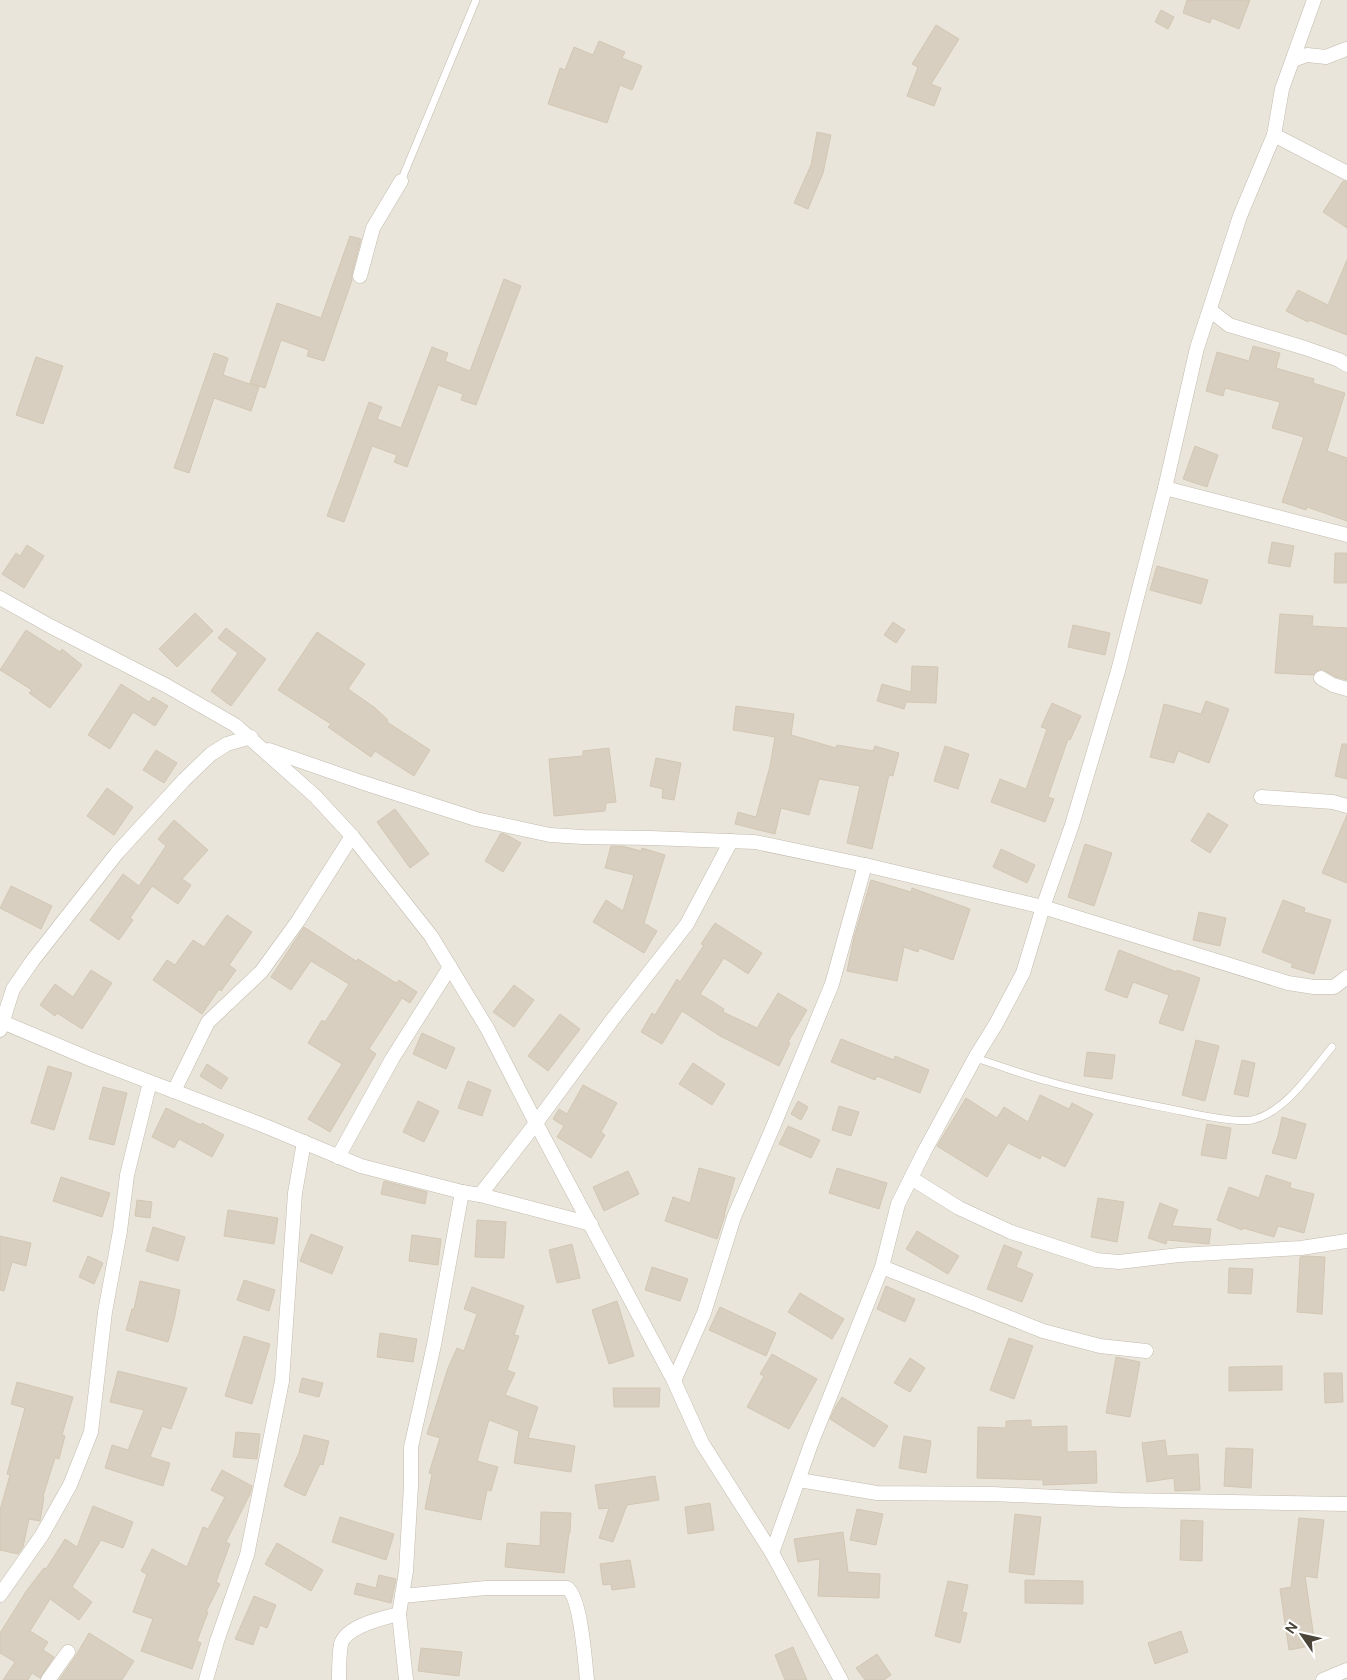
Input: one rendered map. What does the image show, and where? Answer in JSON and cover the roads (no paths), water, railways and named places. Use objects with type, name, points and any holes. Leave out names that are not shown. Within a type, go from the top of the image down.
[{"type":"street","points":[[772,1553],[811,1444],[882,1267],[898,1204],[1023,973],[1043,907],[1072,825],[1118,671],[1165,488],[1197,348],[1240,216],[1274,136],[1282,89],[1314,0]]},
{"type":"street","points":[[1293,60],[1307,55],[1326,57],[1346,49]]},
{"type":"street","points":[[1274,136],[1347,173]]},
{"type":"street","points":[[360,276],[373,228],[401,181]]},
{"type":"street","points":[[1210,310],[1228,325],[1305,348],[1339,360],[1347,365]]},
{"type":"street","points":[[1165,488],[1347,535]]},
{"type":"street","points":[[0,598],[167,686],[235,725],[251,737],[315,796],[352,836],[430,936],[487,1028],[674,1381],[702,1443],[772,1553],[841,1680]]},
{"type":"street","points":[[1321,678],[1333,685],[1347,689]]},
{"type":"street","points":[[251,737],[227,744],[211,754],[184,780],[117,853],[33,960],[13,989],[0,1024],[361,1166],[591,1224]]},
{"type":"street","points":[[261,747],[360,782],[476,818],[550,835],[755,842],[865,865],[1043,907],[1288,983],[1314,987],[1334,987],[1347,977]]},
{"type":"street","points":[[1261,797],[1333,802],[1347,806]]},
{"type":"street","points":[[174,1091],[208,1022],[261,972],[298,921],[352,836]]},
{"type":"street","points":[[480,1195],[687,924],[731,841]]},
{"type":"street","points":[[674,1381],[704,1314],[734,1217],[832,984],[865,865]]},
{"type":"street","points":[[338,1157],[392,1059],[450,967]]},
{"type":"street","points":[[0,1595],[42,1535],[61,1502],[70,1485],[91,1432],[105,1312],[120,1231],[127,1176],[150,1082]]},
{"type":"street","points":[[206,1680],[217,1641],[247,1555],[282,1381],[295,1193],[304,1142]]},
{"type":"street","points":[[911,1178],[959,1208],[1011,1232],[1096,1260],[1119,1262],[1179,1255],[1301,1248],[1347,1241]]},
{"type":"street","points":[[406,1680],[399,1614],[407,1561],[412,1447],[434,1345],[462,1192]]},
{"type":"street","points":[[882,1267],[1043,1331],[1100,1346],[1146,1351]]},
{"type":"street","points":[[799,1480],[877,1493],[993,1494],[1121,1500],[1347,1504]]},
{"type":"street","points":[[402,1596],[486,1588],[567,1588],[573,1594],[580,1623],[587,1680]]},
{"type":"street","points":[[338,1680],[342,1644],[345,1636],[352,1630],[399,1614]]},
{"type":"street","points":[[48,1680],[68,1652]]},
{"type":"street","points":[[1323,1680],[1347,1670]]},
{"type":"lane","points":[[401,181],[476,0]]},
{"type":"lane","points":[[976,1058],[1047,1081],[1116,1098],[1219,1119],[1251,1120],[1266,1114],[1284,1102],[1300,1087],[1332,1047]]}]
